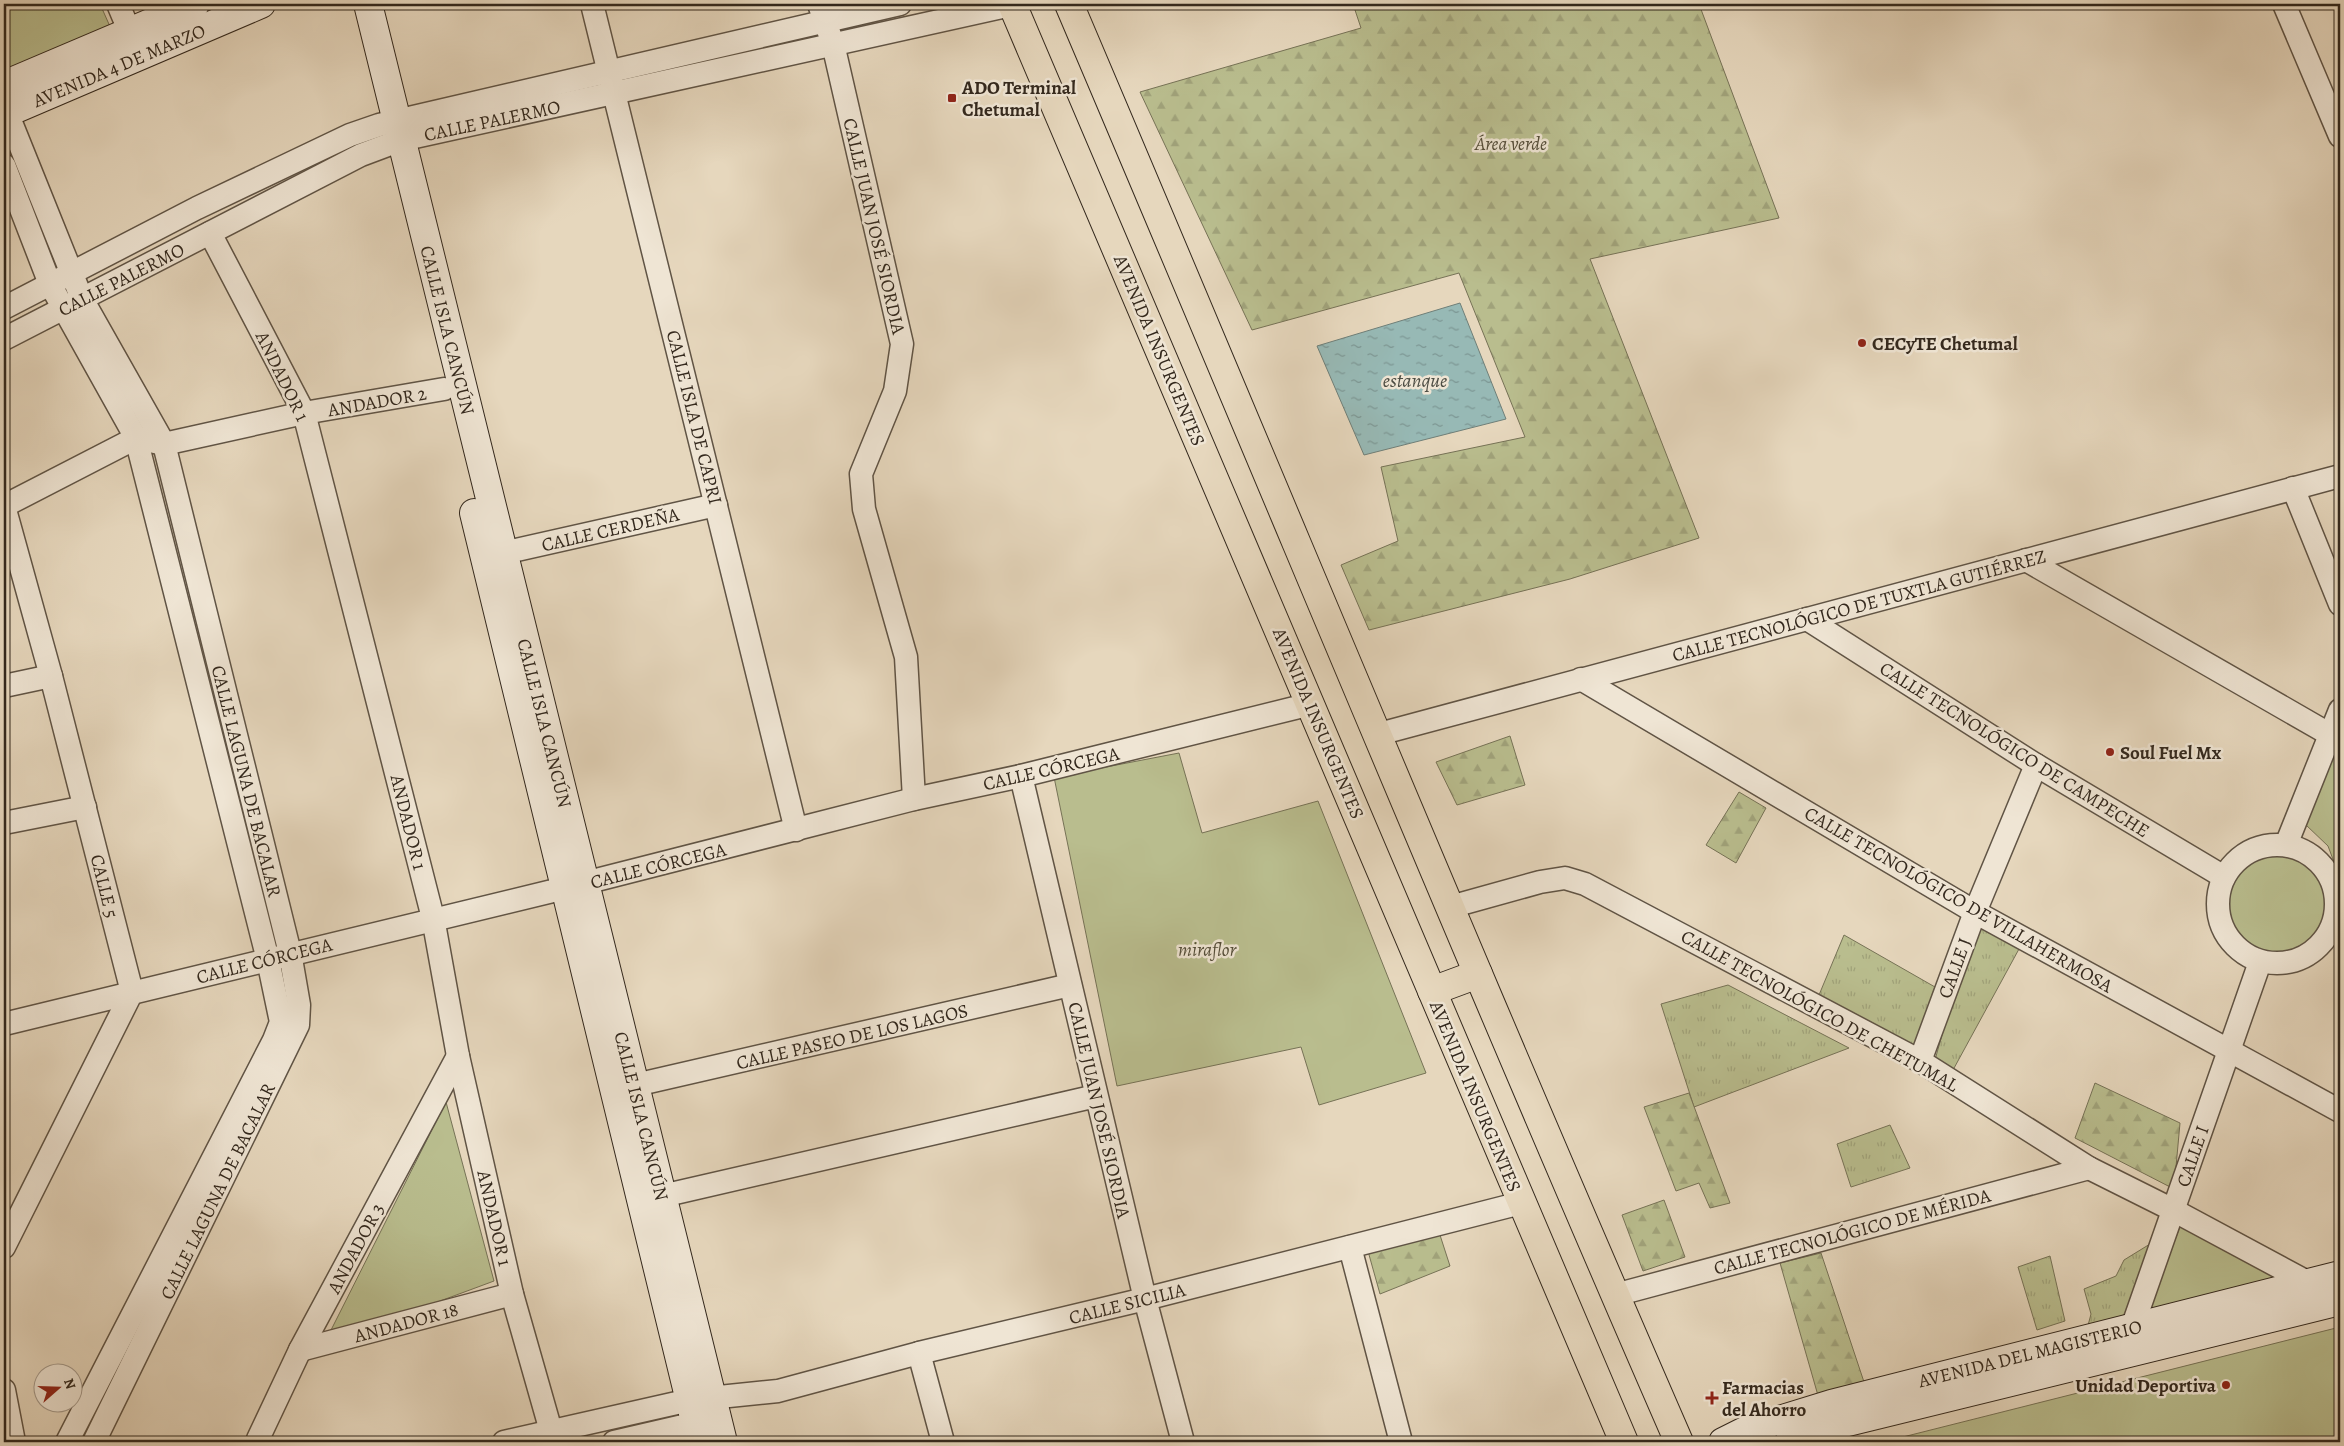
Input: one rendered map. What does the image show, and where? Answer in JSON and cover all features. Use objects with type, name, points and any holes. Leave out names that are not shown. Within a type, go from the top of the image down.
[{"type":"main road","name":"AVENIDA INSURGENTES","points":[[1013,4],[1624,1442]]},
{"type":"main road","points":[[1069,4],[1478,974],[1679,1442]]},
{"type":"main road","points":[[1432,991],[1478,974]]},
{"type":"street","points":[[118,4],[135,44]]},
{"type":"street","name":"AVENIDA 4 DE MARZO","points":[[5,110],[135,44],[195,4]]},
{"type":"street","name":"AVENIDA 4 DE MARZO","points":[[4,85],[261,4]]},
{"type":"street","name":"CALLE ISLA CANCÚN","points":[[350,4],[390,132],[625,1088],[707,1411],[723,1442]]},
{"type":"street","name":"CALLE ISLA CANCÚN","points":[[368,4],[390,132],[444,389],[494,553]]},
{"type":"street","name":"CALLE ISLA DE CAPRI","points":[[592,4],[796,830]]},
{"type":"street","name":"CALLE PALERMO","points":[[4,339],[361,155],[390,132],[821,13],[900,4]]},
{"type":"street","name":"CALLE PALERMO","points":[[4,308],[197,208],[350,135],[390,132],[615,93],[1013,4]]},
{"type":"street","points":[[2284,4],[2340,136]]},
{"type":"street","name":"CALLE JUAN JOSÉ SIORDIA","points":[[821,13],[833,44],[902,344],[895,391],[861,474],[864,509],[906,657],[914,799]]},
{"type":"street","name":"CALLE LAGUNA DE BACALAR","points":[[5,110],[72,272],[72,304],[136,438],[268,960],[281,1022],[274,1040],[67,1442]]},
{"type":"street","name":"CALLE LAGUNA DE BACALAR","points":[[4,165],[50,284],[72,304],[164,444],[290,953],[299,1004],[298,1025],[94,1442]]},
{"type":"street","name":"ANDADOR 1","points":[[210,233],[304,414],[433,918],[458,1056],[512,1294],[551,1431]]},
{"type":"street","name":"ANDADOR 2","points":[[164,444],[304,414],[444,389]]},
{"type":"street","points":[[4,506],[136,438],[164,444]]},
{"type":"street","name":"CALLE TECNOLÓGICO DE TUXTLA GUTIÉRREZ","points":[[1378,734],[2340,476]]},
{"type":"street","points":[[2293,488],[2340,604]]},
{"type":"street","name":"CALLE CERDEÑA","points":[[494,553],[716,505]]},
{"type":"street","name":"CALLE 5","points":[[4,506],[51,676],[132,992]]},
{"type":"street","points":[[2026,560],[2329,734]]},
{"type":"street","name":"CALLE TECNOLÓGICO DE CAMPECHE","points":[[1807,619],[2036,765],[2224,877]]},
{"type":"street","points":[[4,686],[51,676]]},
{"type":"street","name":"CALLE TECNOLÓGICO DE VILLAHERMOSA","points":[[1582,679],[1975,912],[2340,1111]]},
{"type":"street","name":"CALLE CÓRCEGA","points":[[4,1024],[433,918],[575,885],[914,799],[1021,776],[1311,704]]},
{"type":"street","points":[[2286,845],[2340,710]]},
{"type":"street","name":"CALLE J","points":[[1920,1060],[1975,912],[2036,765]]},
{"type":"street","name":"CALLE JUAN JOSÉ SIORDIA","points":[[1021,776],[1145,1299],[1183,1442]]},
{"type":"street","points":[[4,823],[85,807]]},
{"type":"street","points":[[2268,845],[2286,845],[2304,851],[2318,861],[2330,876],[2336,893],[2336,931],[2310,955],[2294,962],[2277,965],[2260,962],[2241,952],[2227,937],[2219,918],[2218,897],[2224,877],[2235,862],[2250,851],[2268,845]]},
{"type":"street","name":"CALLE TECNOLÓGICO DE CHETUMAL","points":[[1450,907],[1540,882],[1565,878],[1585,884],[1920,1060],[2089,1168],[2173,1210],[2322,1296]]},
{"type":"street","name":"CALLE I","points":[[2133,1340],[2173,1210],[2260,962]]},
{"type":"street","name":"CALLE PASEO DE LOS LAGOS","points":[[625,1088],[1070,985]]},
{"type":"street","points":[[4,1247],[132,992]]},
{"type":"street","name":"ANDADOR 3","points":[[259,1442],[258,1439],[300,1350],[458,1056]]},
{"type":"street","name":"CALLE ISLA CANCÚN","points":[[625,1088],[662,1196],[707,1411]]},
{"type":"street","points":[[662,1196],[1096,1096]]},
{"type":"street","name":"CALLE TECNOLÓGICO DE MÉRIDA","points":[[1615,1295],[2089,1168]]},
{"type":"street","name":"CALLE SICILIA","points":[[614,1442],[707,1411],[778,1391],[1521,1203]]},
{"type":"street","points":[[1350,1246],[1401,1442]]},
{"type":"street","name":"AVENIDA DEL MAGISTERIO","points":[[1723,1442],[1747,1430],[1789,1415],[2133,1340],[2322,1296],[2340,1275]]},
{"type":"street","name":"ANDADOR 18","points":[[300,1350],[512,1294]]},
{"type":"street","name":"AVENIDA DEL MAGISTERIO","points":[[1789,1442],[1844,1424],[2133,1340]]},
{"type":"street","points":[[919,1354],[943,1442]]},
{"type":"street","points":[[4,1390],[7,1420],[14,1442]]},
{"type":"street","name":"CALLE SICILIA","points":[[504,1442],[551,1431],[707,1411]]},
{"type":"green space","points":[[4,4],[100,4],[112,31],[6,70],[4,64]]},
{"type":"green space","name":"Área verde","points":[[1353,4],[1699,4],[1779,218],[1590,259],[1699,538],[1570,579],[1369,630],[1341,565],[1398,541],[1381,467],[1525,437],[1459,273],[1252,330],[1140,92],[1361,28]]},
{"type":"green space","points":[[2340,722],[2340,878],[2328,846],[2306,825]]},
{"type":"green space","points":[[1510,736],[1525,785],[1457,805],[1436,762]]},
{"type":"green space","name":"miraflor","points":[[1179,753],[1202,833],[1318,801],[1426,1073],[1319,1105],[1301,1047],[1117,1086],[1054,777]]},
{"type":"green space","points":[[1739,792],[1766,808],[1736,863],[1706,845]]},
{"type":"green space","points":[[2276,849],[2296,853],[2313,865],[2325,882],[2329,902],[2325,922],[2313,939],[2296,951],[2276,955],[2256,951],[2239,939],[2227,922],[2223,902],[2227,882],[2239,865],[2256,853]]},
{"type":"green space","points":[[1979,925],[2019,949],[1953,1070],[1935,1060],[1945,1024]]},
{"type":"green space","points":[[1844,935],[1935,987],[1913,1048],[1819,995]]},
{"type":"green space","points":[[1728,985],[1849,1048],[1694,1107],[1661,1004]]},
{"type":"green space","points":[[2095,1083],[2180,1123],[2174,1189],[2075,1138]]},
{"type":"green space","points":[[1689,1093],[1730,1203],[1710,1208],[1699,1183],[1676,1191],[1644,1107]]},
{"type":"green space","points":[[446,1102],[494,1281],[389,1320],[327,1338]]},
{"type":"green space","points":[[1890,1125],[1910,1168],[1851,1187],[1837,1144]]},
{"type":"green space","points":[[1664,1200],[1685,1257],[1643,1271],[1622,1215]]},
{"type":"green space","points":[[2183,1219],[2293,1278],[2146,1315]]},
{"type":"green space","points":[[1439,1232],[1450,1266],[1380,1294],[1366,1244]]},
{"type":"green space","points":[[2150,1244],[2128,1317],[2086,1333],[2091,1314],[2084,1289],[2116,1276],[2124,1260]]},
{"type":"green space","points":[[1821,1253],[1865,1385],[1819,1399],[1780,1263]]},
{"type":"green space","points":[[2050,1256],[2065,1321],[2037,1330],[2018,1267]]},
{"type":"green space","name":"Unidad Deportiva","points":[[2340,1327],[2340,1442],[1883,1442]]},
{"type":"water","name":"estanque","points":[[1460,303],[1506,419],[1364,455],[1317,346]]},
{"type":"place","name":"ADO Terminal Chetumal","points":[[952,98]]},
{"type":"place","name":"CECyTE Chetumal","points":[[1862,343]]},
{"type":"place","name":"Soul Fuel Mx","points":[[2110,752]]},
{"type":"place","name":"Unidad Deportiva","points":[[2226,1385]]},
{"type":"place","name":"Farmacias del Ahorro","points":[[1712,1398]]}]
